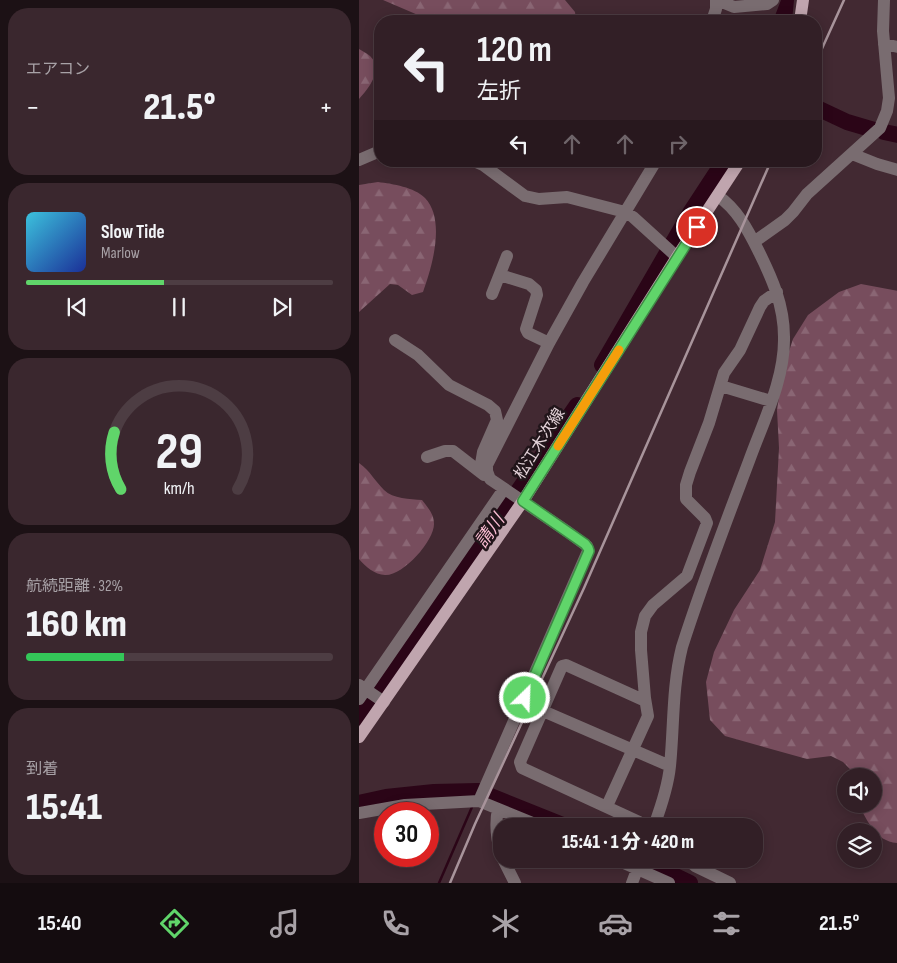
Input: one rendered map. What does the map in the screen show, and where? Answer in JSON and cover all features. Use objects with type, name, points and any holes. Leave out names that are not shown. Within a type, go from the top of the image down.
[{"type":"main road","points":[[801,15],[803,0]]},
{"type":"main road","name":"松江木次線","points":[[359,737],[381,700],[523,501],[674,255],[718,196],[736,167]]},
{"type":"street","points":[[714,15],[716,0],[734,7],[767,4],[773,0]]},
{"type":"street","points":[[754,242],[785,220],[807,194],[880,128],[892,112],[882,16],[884,0]]},
{"type":"street","points":[[884,44],[897,47]]},
{"type":"street","points":[[359,160],[374,154]]},
{"type":"street","points":[[852,154],[897,170]]},
{"type":"street","points":[[486,167],[525,196],[539,199],[567,198],[625,212],[633,217],[674,255]]},
{"type":"street","points":[[485,476],[489,460],[549,343],[583,282],[652,167]]},
{"type":"street","points":[[657,818],[665,795],[670,766],[676,670],[682,647],[771,401],[780,370],[784,339],[783,318],[777,292],[754,242],[735,212],[718,196]]},
{"type":"street","points":[[492,294],[507,256]]},
{"type":"street","points":[[500,275],[529,284],[535,290],[537,294],[526,329],[528,334],[549,343]]},
{"type":"street","points":[[607,806],[648,716],[641,650],[645,616],[653,605],[687,576],[707,523],[705,518],[688,503],[685,493],[690,472],[709,423],[724,374],[740,350],[760,307],[764,301],[777,292]]},
{"type":"street","points":[[395,340],[419,355],[449,385],[488,405],[495,411],[497,420],[483,452],[485,476]]},
{"type":"street","points":[[721,386],[771,401]]},
{"type":"street","points":[[427,457],[445,451],[453,451],[485,476],[585,544],[589,551],[482,795]]},
{"type":"street","points":[[381,700],[363,691],[504,489]]},
{"type":"street","points":[[631,818],[522,768],[520,762],[562,666],[566,665],[641,699],[645,698]]},
{"type":"street","points":[[543,711],[670,766]]},
{"type":"street","points":[[359,813],[482,795],[498,809],[520,818]]},
{"type":"street","points":[[498,809],[498,818]]},
{"type":"street","points":[[508,868],[515,883]]},
{"type":"street","points":[[632,883],[638,868]]},
{"type":"street","points":[[645,868],[669,883]]},
{"type":"street","points":[[699,868],[731,883]]},
{"type":"green space","points":[[383,0],[565,0],[575,15],[418,15]]},
{"type":"green space","points":[[359,49],[374,61],[374,75],[371,84],[359,99]]},
{"type":"green space","points":[[378,182],[397,185],[415,191],[425,198],[435,218],[435,244],[423,292],[412,295],[398,285],[390,284],[359,312],[359,185]]},
{"type":"green space","points":[[861,284],[898,291],[897,843],[882,837],[882,823],[869,823],[863,813],[882,813],[882,768],[849,768],[843,762],[831,756],[807,759],[725,736],[710,720],[706,682],[714,652],[734,610],[760,570],[775,522],[779,448],[777,410],[783,370],[793,339],[808,315],[839,292]]},
{"type":"green space","points":[[359,463],[388,493],[402,498],[422,500],[433,517],[433,531],[423,548],[408,564],[392,574],[385,575],[374,572],[359,559]]},
{"type":"shaded area","points":[[781,0],[794,0],[793,15],[775,15]]},
{"type":"shaded area","points":[[714,167],[726,167],[705,199],[696,193]]},
{"type":"waterway","points":[[822,110],[847,122],[874,130]]},
{"type":"waterway","points":[[884,132],[898,135]]},
{"type":"waterway","name":"請川","points":[[602,365],[690,213],[720,167]]},
{"type":"waterway","name":"請川","points":[[359,717],[435,612],[577,405]]},
{"type":"waterway","points":[[359,803],[386,797],[434,792],[478,791],[545,818]]},
{"type":"waterway","points":[[439,883],[472,807]]},
{"type":"waterway","points":[[659,868],[690,883]]},
{"type":"railway","points":[[822,49],[844,0]]},
{"type":"railway","points":[[450,883],[475,824],[584,588],[768,167]]},
{"type":"slow traffic","points":[[558,446],[619,350]]},
{"type":"route","points":[[525,698],[589,551],[585,544],[523,501],[697,227]]}]
